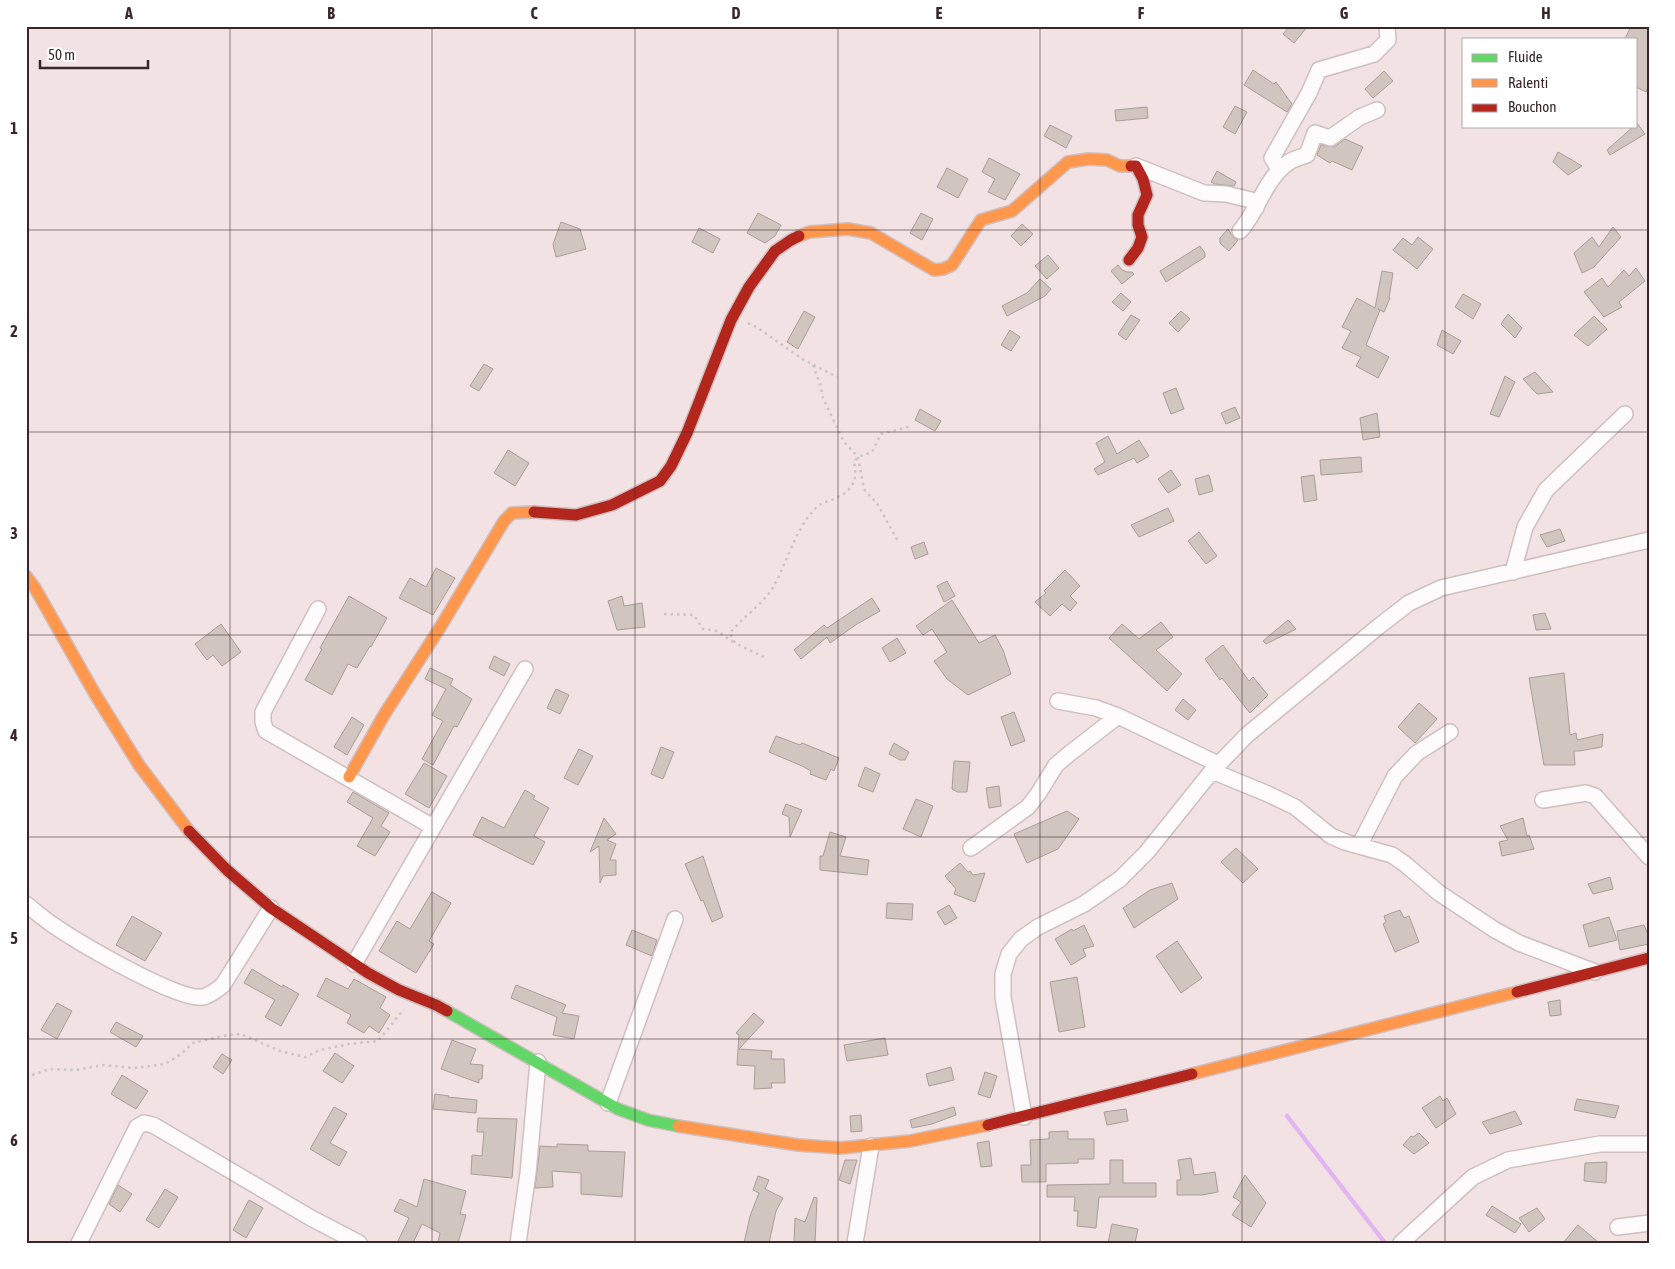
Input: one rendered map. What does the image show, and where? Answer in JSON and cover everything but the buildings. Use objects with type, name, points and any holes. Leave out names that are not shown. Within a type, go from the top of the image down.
[{"type":"street","points":[[1280,170],[1272,158],[1309,93],[1319,70],[1374,54],[1388,40],[1387,26]]},
{"type":"street","points":[[1240,231],[1248,222],[1274,175],[1290,161],[1307,155],[1316,134],[1330,138],[1360,117],[1377,110]]},
{"type":"street","points":[[349,777],[384,715],[441,626],[504,521],[512,513],[528,512],[576,516],[612,505],[660,481],[671,466],[687,433],[733,317],[749,287],[775,252],[791,240],[810,232],[848,229],[871,233],[934,270],[943,269],[952,264],[981,220],[1012,211],[1068,162],[1089,159],[1107,160],[1120,166],[1136,166],[1204,193],[1226,194],[1251,200],[1256,208]]},
{"type":"street","points":[[1129,260],[1138,248],[1142,237],[1136,222],[1140,206],[1147,195],[1143,179],[1136,166]]},
{"type":"street","points":[[1513,572],[1525,527],[1546,490],[1625,414]]},
{"type":"street","points":[[1024,1117],[1003,997],[1003,974],[1009,954],[1021,939],[1038,927],[1084,904],[1120,879],[1147,852],[1215,768],[1254,729],[1409,603],[1441,588],[1649,540]]},
{"type":"street","points":[[26,576],[35,588],[95,694],[139,765],[186,827],[227,870],[271,908],[368,974],[436,1005],[632,1116],[718,1133],[808,1146],[840,1148],[871,1146],[948,1135],[1649,958]]},
{"type":"street","points":[[318,609],[263,712],[263,722],[266,731],[433,827]]},
{"type":"street","points":[[354,964],[525,669]]},
{"type":"street","points":[[1058,701],[1096,708],[1118,716],[1295,808],[1331,836],[1392,855],[1439,893],[1495,930],[1519,943],[1595,972]]},
{"type":"street","points":[[971,848],[1028,808],[1056,765],[1118,716]]},
{"type":"street","points":[[1359,846],[1395,776],[1417,753],[1450,732]]},
{"type":"street","points":[[1543,800],[1586,793],[1595,796],[1649,857]]},
{"type":"street","points":[[26,904],[53,926],[100,955],[175,992],[202,998],[214,993],[222,985],[271,908]]},
{"type":"street","points":[[608,1103],[674,919]]},
{"type":"street","points":[[518,1243],[528,1173],[538,1062]]},
{"type":"street","points":[[78,1243],[137,1127],[144,1123],[153,1125],[311,1218],[359,1243]]},
{"type":"street","points":[[1401,1243],[1473,1177],[1508,1160],[1600,1144],[1649,1144]]},
{"type":"street","points":[[855,1243],[871,1146]]},
{"type":"street","points":[[1618,1227],[1649,1223]]},
{"type":"path","points":[[733,317],[758,328],[804,360],[837,377]]},
{"type":"path","points":[[814,365],[823,398],[844,442],[858,457],[864,489],[878,505],[899,543]]},
{"type":"path","points":[[734,643],[730,633],[774,586],[789,551],[810,516],[821,504],[837,498],[850,489],[855,481],[856,471],[854,462],[858,457],[872,452],[881,434],[912,426]]},
{"type":"path","points":[[664,614],[694,615],[703,629],[717,631],[734,643],[764,657]]},
{"type":"path","points":[[26,1077],[50,1070],[75,1070],[104,1066],[134,1068],[165,1064],[181,1054],[193,1043],[227,1035],[241,1034],[280,1051],[305,1057],[320,1050],[378,1041],[401,1013],[412,995]]},
{"type":"waterway","points":[[1287,1116],[1385,1243]]},
{"type":"traffic: fast","points":[[447,1011],[618,1109],[648,1120],[678,1126]]},
{"type":"traffic: slow","points":[[799,236],[810,232],[848,229],[871,233],[934,270],[943,269],[952,265],[981,220],[1012,211],[1068,162],[1089,159],[1107,160],[1120,166],[1131,166]]},
{"type":"traffic: slow","points":[[349,777],[384,715],[441,626],[504,521],[512,513],[534,512]]},
{"type":"traffic: slow","points":[[26,576],[35,588],[95,694],[139,765],[189,831]]},
{"type":"traffic: slow","points":[[1192,1074],[1517,992]]},
{"type":"traffic: slow","points":[[678,1126],[798,1145],[841,1148],[910,1141],[988,1125]]},
{"type":"traffic: jam","points":[[1129,260],[1138,248],[1142,237],[1138,225],[1138,215],[1147,195],[1143,179],[1136,166],[1131,166]]},
{"type":"traffic: jam","points":[[534,512],[576,515],[612,505],[660,481],[671,466],[687,433],[731,320],[749,287],[775,251],[799,236]]},
{"type":"traffic: jam","points":[[189,831],[227,870],[271,908],[368,973],[399,990],[447,1011]]},
{"type":"traffic: jam","points":[[1517,992],[1649,958]]},
{"type":"traffic: jam","points":[[988,1125],[1192,1074]]}]
